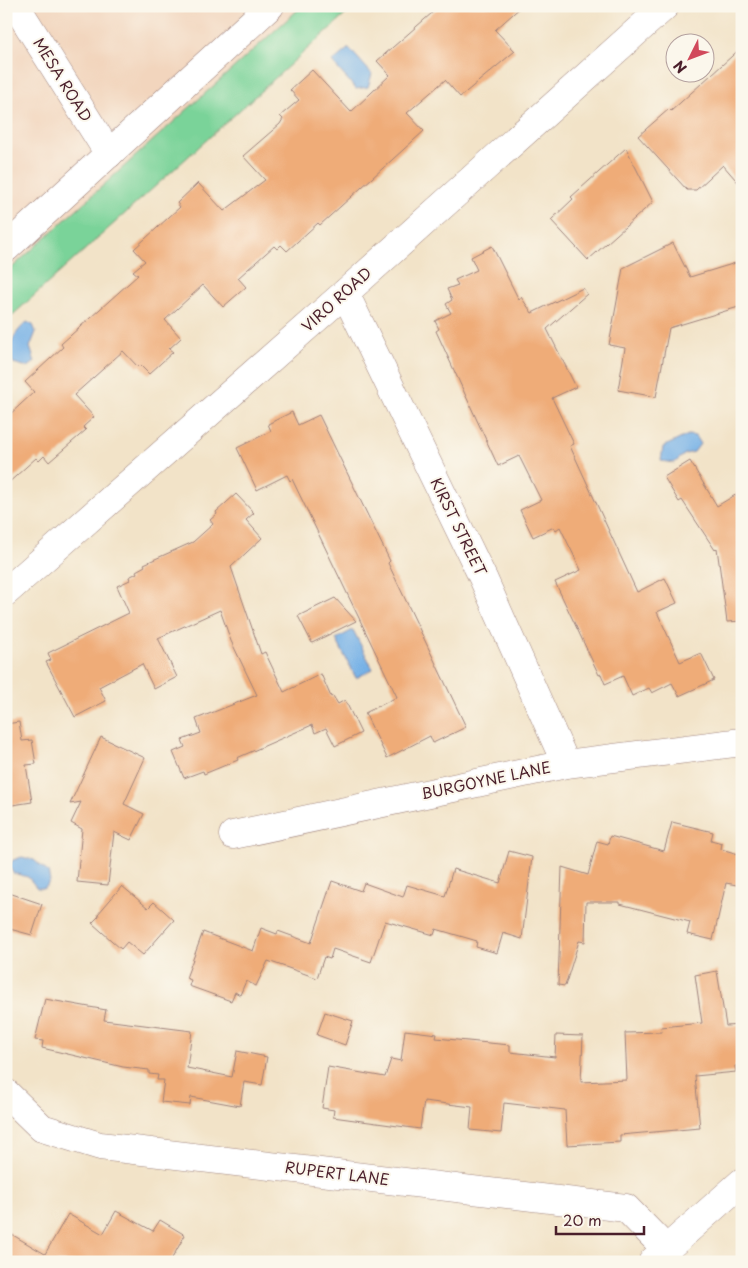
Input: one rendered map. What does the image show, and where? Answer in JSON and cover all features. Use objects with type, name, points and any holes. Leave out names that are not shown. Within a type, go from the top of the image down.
[{"type":"street","name":"MESA ROAD","points":[[16,6],[109,154]]},
{"type":"street","points":[[6,248],[270,6]]},
{"type":"street","name":"VIRO ROAD","points":[[6,592],[345,293],[665,6]]},
{"type":"street","name":"KIRST STREET","points":[[345,293],[483,578],[566,764]]},
{"type":"street","name":"BURGOYNE LANE","points":[[233,835],[566,764],[742,742]]},
{"type":"street","name":"RUPERT LANE","points":[[6,1093],[42,1128],[100,1146],[626,1208],[659,1256]]},
{"type":"street","points":[[659,1256],[742,1182]]},
{"type":"shaded area","points":[[6,6],[305,6],[6,273]]},
{"type":"green space","points":[[302,6],[355,6],[6,321],[6,273]]},
{"type":"water","points":[[349,48],[372,74],[368,87],[356,89],[332,62]]},
{"type":"water","points":[[27,322],[33,325],[36,332],[30,347],[35,362],[28,367],[13,363],[11,357],[12,341]]},
{"type":"water","points":[[688,435],[695,436],[700,444],[694,452],[685,454],[674,463],[661,461],[663,447]]},
{"type":"water","points":[[353,630],[373,669],[356,678],[336,639]]},
{"type":"water","points":[[22,857],[34,860],[48,872],[50,881],[45,888],[37,888],[28,877],[13,873],[9,866],[13,860]]},
{"type":"building","points":[[440,6],[522,6],[495,30],[515,51],[460,97],[445,80],[407,113],[424,131],[320,225],[318,223],[287,251],[281,245],[277,249],[274,246],[238,278],[246,287],[223,307],[203,285],[165,320],[181,338],[169,349],[173,352],[149,374],[140,365],[138,367],[123,351],[74,395],[94,417],[83,427],[86,430],[49,462],[44,456],[39,461],[36,458],[6,485],[6,418],[34,392],[25,382],[63,347],[61,344],[138,275],[133,271],[145,261],[134,249],[180,207],[177,203],[198,183],[224,211],[265,180],[243,156],[280,124],[283,119],[280,116],[299,100],[290,90],[312,70],[351,112],[390,75],[377,61]]},
{"type":"building","points":[[742,47],[742,187],[723,165],[696,190],[687,190],[638,136],[669,109],[671,111],[703,82],[716,82],[716,70]]},
{"type":"building","points":[[626,148],[653,202],[588,260],[551,220],[573,199],[571,197]]},
{"type":"building","points":[[673,243],[690,277],[742,261],[742,306],[669,328],[656,397],[618,390],[625,348],[609,345],[623,268]]},
{"type":"building","points":[[492,246],[519,300],[521,297],[532,313],[583,288],[587,294],[547,329],[576,387],[552,398],[574,444],[570,446],[637,592],[665,578],[677,603],[657,612],[680,662],[701,653],[714,680],[679,696],[672,683],[652,693],[649,688],[632,696],[623,676],[605,684],[601,674],[599,675],[555,582],[581,570],[560,527],[556,530],[554,527],[533,537],[520,510],[541,500],[519,456],[498,466],[436,331],[439,329],[435,321],[451,313],[446,304],[452,300],[447,289],[458,285],[455,280],[477,270],[471,257]]},
{"type":"building","points":[[292,412],[298,425],[319,415],[390,561],[388,563],[466,727],[433,743],[430,736],[387,758],[365,713],[397,697],[292,479],[290,481],[287,475],[257,490],[237,448],[271,431],[268,424]]},
{"type":"building","points":[[690,461],[717,506],[742,491],[742,621],[727,622],[717,548],[715,550],[682,500],[679,502],[664,477]]},
{"type":"building","points":[[236,494],[254,513],[246,520],[262,538],[231,567],[261,654],[265,652],[284,692],[321,674],[331,697],[333,696],[338,704],[345,700],[361,733],[335,746],[326,728],[315,733],[312,725],[237,758],[238,760],[204,774],[203,771],[184,778],[173,752],[185,747],[182,740],[201,733],[196,719],[257,695],[231,641],[220,610],[158,638],[177,677],[154,689],[142,664],[99,687],[106,701],[75,717],[46,662],[51,660],[48,653],[129,613],[117,586],[130,580],[129,577],[137,573],[136,571],[145,566],[144,564],[193,542],[213,524],[210,520],[217,514],[216,512]]},
{"type":"building","points":[[335,598],[356,621],[312,643],[298,616]]},
{"type":"building","points":[[19,722],[22,741],[32,740],[36,764],[26,765],[32,802],[6,806],[6,724]]},
{"type":"building","points":[[101,737],[145,758],[124,804],[144,814],[131,840],[114,832],[108,885],[77,882],[82,829],[71,823],[81,802],[70,804]]},
{"type":"building","points":[[672,822],[713,832],[711,840],[722,843],[721,849],[742,855],[742,886],[726,883],[713,940],[687,934],[690,922],[620,904],[620,902],[586,902],[585,942],[579,941],[565,986],[558,985],[562,867],[588,875],[597,841],[608,844],[610,836],[664,851]]},
{"type":"building","points":[[509,851],[532,857],[522,939],[503,933],[497,953],[476,947],[477,941],[436,929],[434,935],[385,921],[371,962],[333,949],[330,959],[324,957],[317,978],[268,961],[256,986],[246,981],[240,995],[235,992],[231,1001],[189,986],[191,980],[186,978],[203,932],[253,951],[261,928],[277,934],[278,931],[311,943],[332,881],[361,891],[364,883],[403,897],[407,885],[445,896],[453,869],[500,883]]},
{"type":"building","points":[[122,886],[148,908],[154,902],[174,920],[143,955],[127,942],[121,949],[92,923]]},
{"type":"building","points":[[6,892],[42,904],[32,935],[6,928]]},
{"type":"building","points":[[717,971],[726,1026],[742,1025],[742,1065],[735,1066],[736,1072],[695,1076],[700,1128],[620,1135],[620,1142],[567,1145],[565,1110],[504,1103],[501,1133],[470,1130],[472,1107],[424,1101],[420,1129],[333,1117],[334,1110],[322,1108],[328,1067],[385,1077],[391,1059],[401,1061],[405,1030],[437,1034],[436,1038],[510,1045],[510,1052],[555,1057],[556,1035],[583,1036],[581,1082],[627,1080],[625,1033],[662,1032],[661,1027],[702,1023],[695,975]]},
{"type":"building","points":[[45,999],[106,1010],[104,1020],[192,1031],[187,1068],[232,1077],[237,1051],[267,1057],[262,1085],[244,1082],[240,1106],[191,1097],[190,1105],[161,1102],[164,1080],[157,1080],[158,1075],[149,1074],[149,1070],[123,1067],[42,1048],[43,1041],[35,1040]]},
{"type":"building","points":[[325,1012],[353,1021],[345,1045],[317,1035]]},
{"type":"building","points":[[116,1211],[153,1231],[160,1220],[185,1235],[170,1262],[6,1262],[6,1231],[45,1254],[68,1214],[103,1234]]}]
